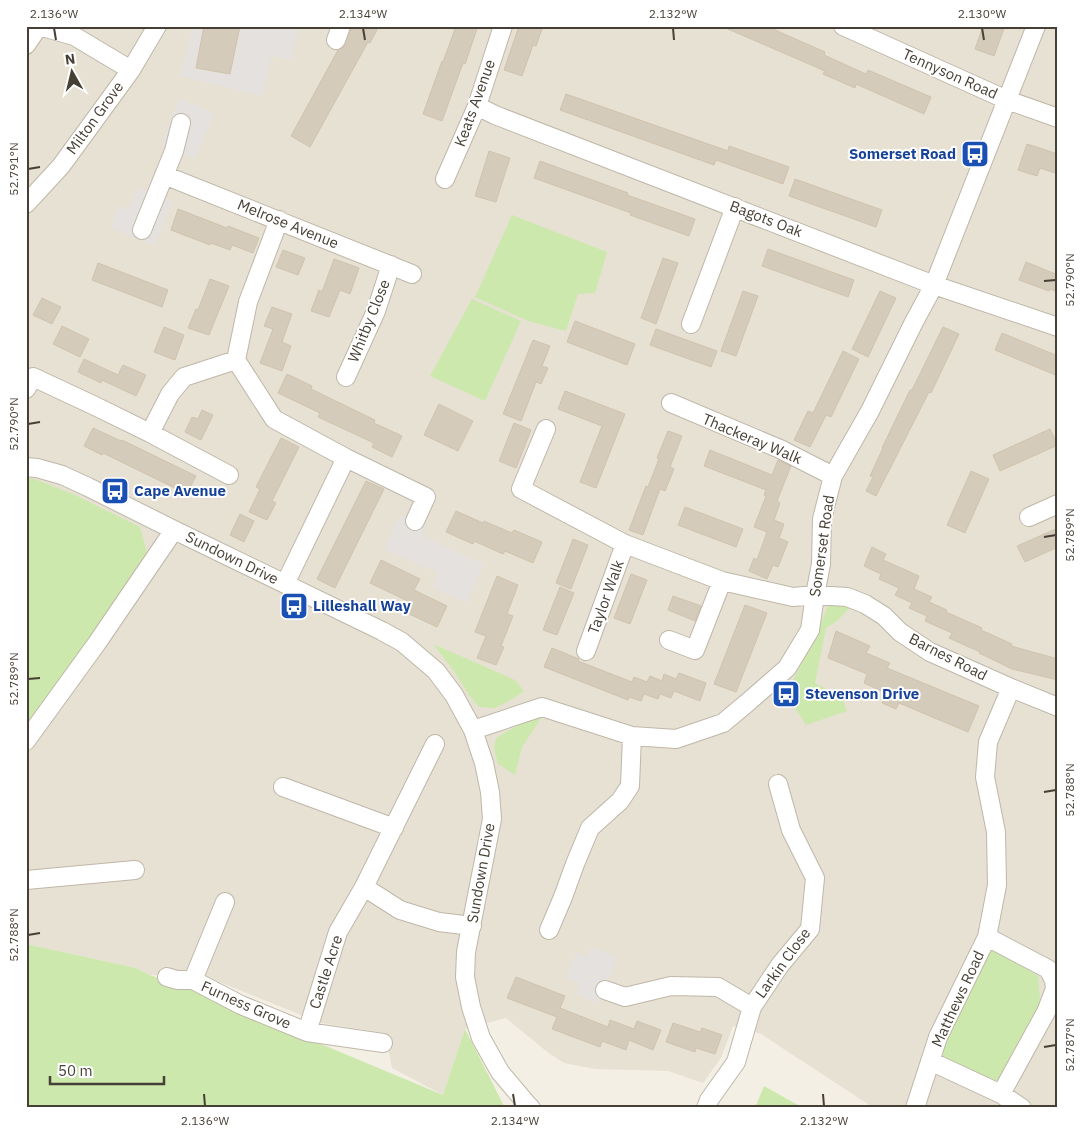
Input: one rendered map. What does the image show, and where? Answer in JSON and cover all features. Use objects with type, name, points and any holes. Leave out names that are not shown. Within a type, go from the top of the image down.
[{"type":"street","points":[[26,45],[39,26],[74,36],[131,70]]},
{"type":"street","name":"Milton Grove","points":[[26,204],[61,166],[131,70],[157,26]]},
{"type":"street","name":"Keats Avenue","points":[[445,179],[477,106],[503,26]]},
{"type":"street","name":"Tennyson Road","points":[[843,26],[1007,100],[1058,118]]},
{"type":"street","name":"Somerset Road","points":[[473,730],[542,707],[632,736],[676,739],[723,723],[787,668],[810,630],[821,564],[822,520],[833,476],[870,411],[934,285],[1036,26]]},
{"type":"street","name":"Bagots Oak","points":[[477,106],[495,115],[934,285],[1058,327]]},
{"type":"street","points":[[142,230],[174,151],[181,123]]},
{"type":"street","name":"Melrose Avenue","points":[[164,174],[412,274]]},
{"type":"street","points":[[691,324],[735,207]]},
{"type":"street","points":[[279,220],[248,302],[236,360],[274,419],[346,458],[426,496],[415,521]]},
{"type":"street","name":"Whitby Close","points":[[346,377],[376,311],[391,265]]},
{"type":"street","points":[[150,433],[170,394],[184,377],[236,360]]},
{"type":"street","points":[[26,389],[34,377],[150,433],[229,475]]},
{"type":"street","name":"Thackeray Walk","points":[[671,403],[780,449],[833,476]]},
{"type":"street","points":[[546,429],[521,489],[625,544],[722,581],[793,597],[815,595]]},
{"type":"street","points":[[286,584],[346,458]]},
{"type":"street","name":"Sundown Drive","points":[[26,467],[62,475],[382,631],[402,642],[436,671],[454,695],[473,730],[484,763],[490,792],[492,819],[466,952],[466,977],[471,1007],[481,1038],[500,1072],[532,1108]]},
{"type":"street","points":[[1029,518],[1058,504]]},
{"type":"street","points":[[26,741],[174,530]]},
{"type":"street","name":"Taylor Walk","points":[[586,651],[625,544]]},
{"type":"street","points":[[669,640],[694,650],[722,581]]},
{"type":"street","name":"Barnes Road","points":[[815,595],[847,597],[865,604],[884,616],[900,632],[930,652],[1058,707]]},
{"type":"street","name":"Matthews Road","points":[[915,1108],[938,1037],[987,937],[996,885],[996,832],[985,776],[988,742],[1011,688]]},
{"type":"street","points":[[549,930],[590,828],[620,800],[630,786],[632,736]]},
{"type":"street","name":"Castle Acre","points":[[307,1032],[338,932],[364,887],[394,828],[428,749]]},
{"type":"street","name":"Larkin Close","points":[[706,1108],[709,1100],[736,1062],[752,1007],[780,965],[810,929],[815,878],[791,830],[778,784]]},
{"type":"street","points":[[283,787],[394,828]]},
{"type":"street","points":[[26,880],[135,870]]},
{"type":"street","points":[[364,887],[400,910],[439,922],[472,926]]},
{"type":"street","name":"Furness Grove","points":[[225,902],[193,980],[241,1005],[307,1032],[384,1043]]},
{"type":"street","name":"Matthews Road","points":[[930,1061],[1001,1094],[1046,1012],[1055,989],[1054,980],[1048,969],[987,937]]},
{"type":"street","points":[[167,977],[177,980],[193,980]]},
{"type":"street","points":[[604,990],[624,997],[671,986],[718,987],[752,1007]]},
{"type":"street","points":[[1001,1094],[1022,1108]]},
{"type":"shaded area","points":[[26,26],[1058,26],[1058,1108],[874,1108],[761,1034],[733,1026],[721,1058],[703,1083],[668,1071],[595,1069],[564,1063],[546,1051],[506,1018],[465,1029],[443,1095],[392,1068],[385,1033],[321,1023],[207,977],[150,975],[136,968],[26,944]]},
{"type":"shaded area","points":[[193,26],[299,26],[291,60],[272,56],[262,96],[180,76]]},
{"type":"shaded area","points":[[179,99],[213,112],[209,127],[194,159],[161,145]]},
{"type":"shaded area","points":[[138,187],[172,201],[155,246],[110,228],[119,206],[129,209]]},
{"type":"shaded area","points":[[400,515],[426,526],[422,536],[484,564],[466,603],[432,587],[438,573],[384,549]]},
{"type":"shaded area","points":[[591,947],[617,957],[599,1003],[576,994],[580,983],[566,978],[576,953],[587,957]]},
{"type":"green space","points":[[512,215],[607,252],[595,293],[578,294],[566,331],[528,321],[475,297]]},
{"type":"green space","points":[[472,299],[521,321],[485,401],[430,376]]},
{"type":"green space","points":[[32,478],[75,495],[140,527],[148,557],[26,725],[26,479]]},
{"type":"green space","points":[[831,598],[854,603],[837,621],[826,628],[815,683],[842,697],[847,711],[806,725],[786,694],[816,636]]},
{"type":"green space","points":[[433,644],[515,680],[524,691],[495,708],[479,707]]},
{"type":"green space","points":[[542,717],[522,747],[515,775],[498,764],[494,748],[496,738],[525,721]]},
{"type":"green space","points":[[26,944],[136,968],[443,1095],[465,1029],[505,1108],[26,1108]]},
{"type":"green space","points":[[989,947],[1038,976],[1040,999],[1035,1019],[998,1081],[938,1059]]},
{"type":"green space","points":[[764,1086],[803,1108],[755,1108]]},
{"type":"building","points":[[204,26],[240,26],[230,74],[196,68]]},
{"type":"building","points":[[352,26],[379,26],[370,43],[368,42],[310,147],[291,136],[338,50],[346,44]]},
{"type":"building","points":[[456,26],[478,26],[442,121],[423,114]]},
{"type":"building","points":[[519,26],[543,26],[536,46],[533,45],[522,76],[504,70]]},
{"type":"building","points":[[721,26],[766,26],[825,52],[824,55],[866,74],[868,70],[931,97],[924,114],[856,84],[855,88],[823,74],[825,71]]},
{"type":"building","points":[[983,26],[1005,26],[994,56],[975,49]]},
{"type":"building","points":[[566,94],[728,151],[729,146],[789,167],[783,184],[716,160],[714,165],[560,110]]},
{"type":"building","points":[[1027,144],[1058,154],[1058,174],[1040,168],[1037,176],[1018,170]]},
{"type":"building","points":[[489,151],[510,158],[496,202],[475,196]]},
{"type":"building","points":[[540,161],[695,219],[689,236],[534,178]]},
{"type":"building","points":[[795,179],[882,210],[876,227],[789,196]]},
{"type":"building","points":[[178,209],[259,238],[253,253],[232,245],[230,250],[211,243],[210,245],[171,230]]},
{"type":"building","points":[[768,249],[854,280],[848,297],[762,266]]},
{"type":"building","points":[[283,250],[305,258],[298,275],[276,267]]},
{"type":"building","points":[[663,258],[678,263],[656,324],[641,318]]},
{"type":"building","points":[[334,259],[359,268],[350,294],[340,290],[329,317],[311,311],[319,290],[322,292]]},
{"type":"building","points":[[1026,262],[1058,275],[1058,292],[1050,289],[1049,291],[1019,280]]},
{"type":"building","points":[[98,263],[168,290],[162,307],[92,280]]},
{"type":"building","points":[[210,279],[229,286],[209,335],[188,328],[196,309],[198,310]]},
{"type":"building","points":[[743,291],[758,296],[736,356],[721,351]]},
{"type":"building","points":[[880,291],[896,298],[868,357],[852,349]]},
{"type":"building","points":[[42,298],[61,307],[52,324],[33,315]]},
{"type":"building","points":[[272,307],[292,314],[282,342],[291,346],[282,371],[260,363],[273,329],[264,326]]},
{"type":"building","points":[[575,321],[635,344],[627,365],[567,342]]},
{"type":"building","points":[[62,326],[89,339],[80,357],[53,344]]},
{"type":"building","points":[[164,327],[184,335],[175,360],[154,352]]},
{"type":"building","points":[[943,327],[959,334],[931,393],[929,392],[876,496],[866,491],[873,477],[870,476],[910,390],[912,390]]},
{"type":"building","points":[[656,329],[717,351],[711,367],[650,345]]},
{"type":"building","points":[[1002,333],[1058,356],[1058,376],[995,350]]},
{"type":"building","points":[[533,340],[550,346],[542,366],[548,368],[541,384],[536,382],[521,421],[503,414]]},
{"type":"building","points":[[843,351],[859,359],[831,417],[826,415],[810,447],[794,440],[808,411],[813,413]]},
{"type":"building","points":[[84,359],[118,375],[123,365],[146,375],[136,396],[102,380],[101,383],[78,372]]},
{"type":"building","points":[[287,374],[312,386],[311,389],[375,420],[374,423],[402,436],[392,457],[372,447],[374,443],[318,417],[320,413],[278,393]]},
{"type":"building","points":[[565,391],[625,414],[596,488],[580,482],[602,426],[558,409]]},
{"type":"building","points":[[439,404],[473,421],[458,451],[424,435]]},
{"type":"building","points":[[202,410],[213,415],[201,440],[185,432],[192,417],[198,419]]},
{"type":"building","points":[[514,423],[531,430],[516,468],[499,461]]},
{"type":"building","points":[[93,428],[196,476],[187,494],[103,453],[102,455],[84,446]]},
{"type":"building","points":[[1050,429],[1058,445],[1000,471],[993,455]]},
{"type":"building","points":[[668,431],[682,436],[670,467],[674,469],[665,491],[660,489],[643,535],[629,530],[646,486],[648,487]]},
{"type":"building","points":[[281,438],[299,447],[272,501],[276,503],[267,520],[249,512],[260,489],[256,487]]},
{"type":"building","points":[[710,450],[772,475],[778,460],[791,466],[777,501],[780,503],[774,520],[784,524],[779,538],[788,542],[778,567],[773,565],[767,579],[749,571],[754,558],[757,560],[767,532],[754,527],[766,496],[764,495],[766,490],[704,466]]},
{"type":"building","points":[[971,471],[989,479],[965,533],[947,525]]},
{"type":"building","points":[[366,481],[384,489],[335,588],[317,579]]},
{"type":"building","points":[[685,507],[743,529],[736,547],[678,525]]},
{"type":"building","points":[[456,511],[483,523],[484,521],[512,533],[514,530],[542,542],[533,563],[505,551],[503,554],[474,541],[473,544],[446,532]]},
{"type":"building","points":[[240,514],[254,521],[244,542],[230,535]]},
{"type":"building","points":[[1058,528],[1058,547],[1025,562],[1017,546]]},
{"type":"building","points":[[573,539],[588,545],[571,589],[556,583]]},
{"type":"building","points":[[872,547],[886,554],[883,560],[919,576],[914,589],[932,597],[929,602],[982,628],[981,630],[1012,644],[1011,646],[1058,659],[1058,680],[1012,669],[949,638],[952,633],[925,621],[927,616],[909,608],[912,603],[895,595],[899,588],[879,579],[881,574],[864,566]]},
{"type":"building","points":[[381,560],[420,579],[414,590],[447,606],[437,627],[405,612],[410,602],[370,583]]},
{"type":"building","points":[[631,574],[647,580],[630,624],[614,618]]},
{"type":"building","points":[[497,576],[518,585],[507,614],[513,616],[501,646],[504,647],[496,665],[477,658],[486,636],[475,632]]},
{"type":"building","points":[[560,587],[574,593],[557,635],[543,630]]},
{"type":"building","points":[[673,596],[701,606],[695,621],[668,610]]},
{"type":"building","points":[[745,605],[767,613],[736,692],[714,684]]},
{"type":"building","points":[[836,631],[870,646],[866,653],[890,663],[887,668],[979,706],[968,732],[899,703],[896,709],[882,703],[886,693],[864,683],[867,674],[828,658]]},
{"type":"building","points":[[552,648],[579,659],[578,661],[632,682],[634,677],[647,682],[650,676],[662,681],[664,674],[676,679],[679,673],[706,683],[700,701],[674,691],[671,698],[660,694],[658,699],[644,694],[641,701],[629,697],[628,700],[544,667]]},
{"type":"building","points":[[516,977],[565,996],[560,1008],[608,1027],[610,1020],[634,1029],[637,1021],[661,1030],[653,1050],[629,1040],[626,1050],[602,1041],[600,1047],[552,1029],[557,1017],[507,998]]},
{"type":"building","points":[[673,1023],[700,1032],[702,1028],[722,1035],[715,1054],[696,1048],[695,1052],[666,1042]]},
{"type":"place","name":"Somerset Road","points":[[975,154]]},
{"type":"place","name":"Cape Avenue","points":[[115,491]]},
{"type":"place","name":"Lilleshall Way","points":[[294,606]]},
{"type":"place","name":"Stevenson Drive","points":[[786,694]]}]
